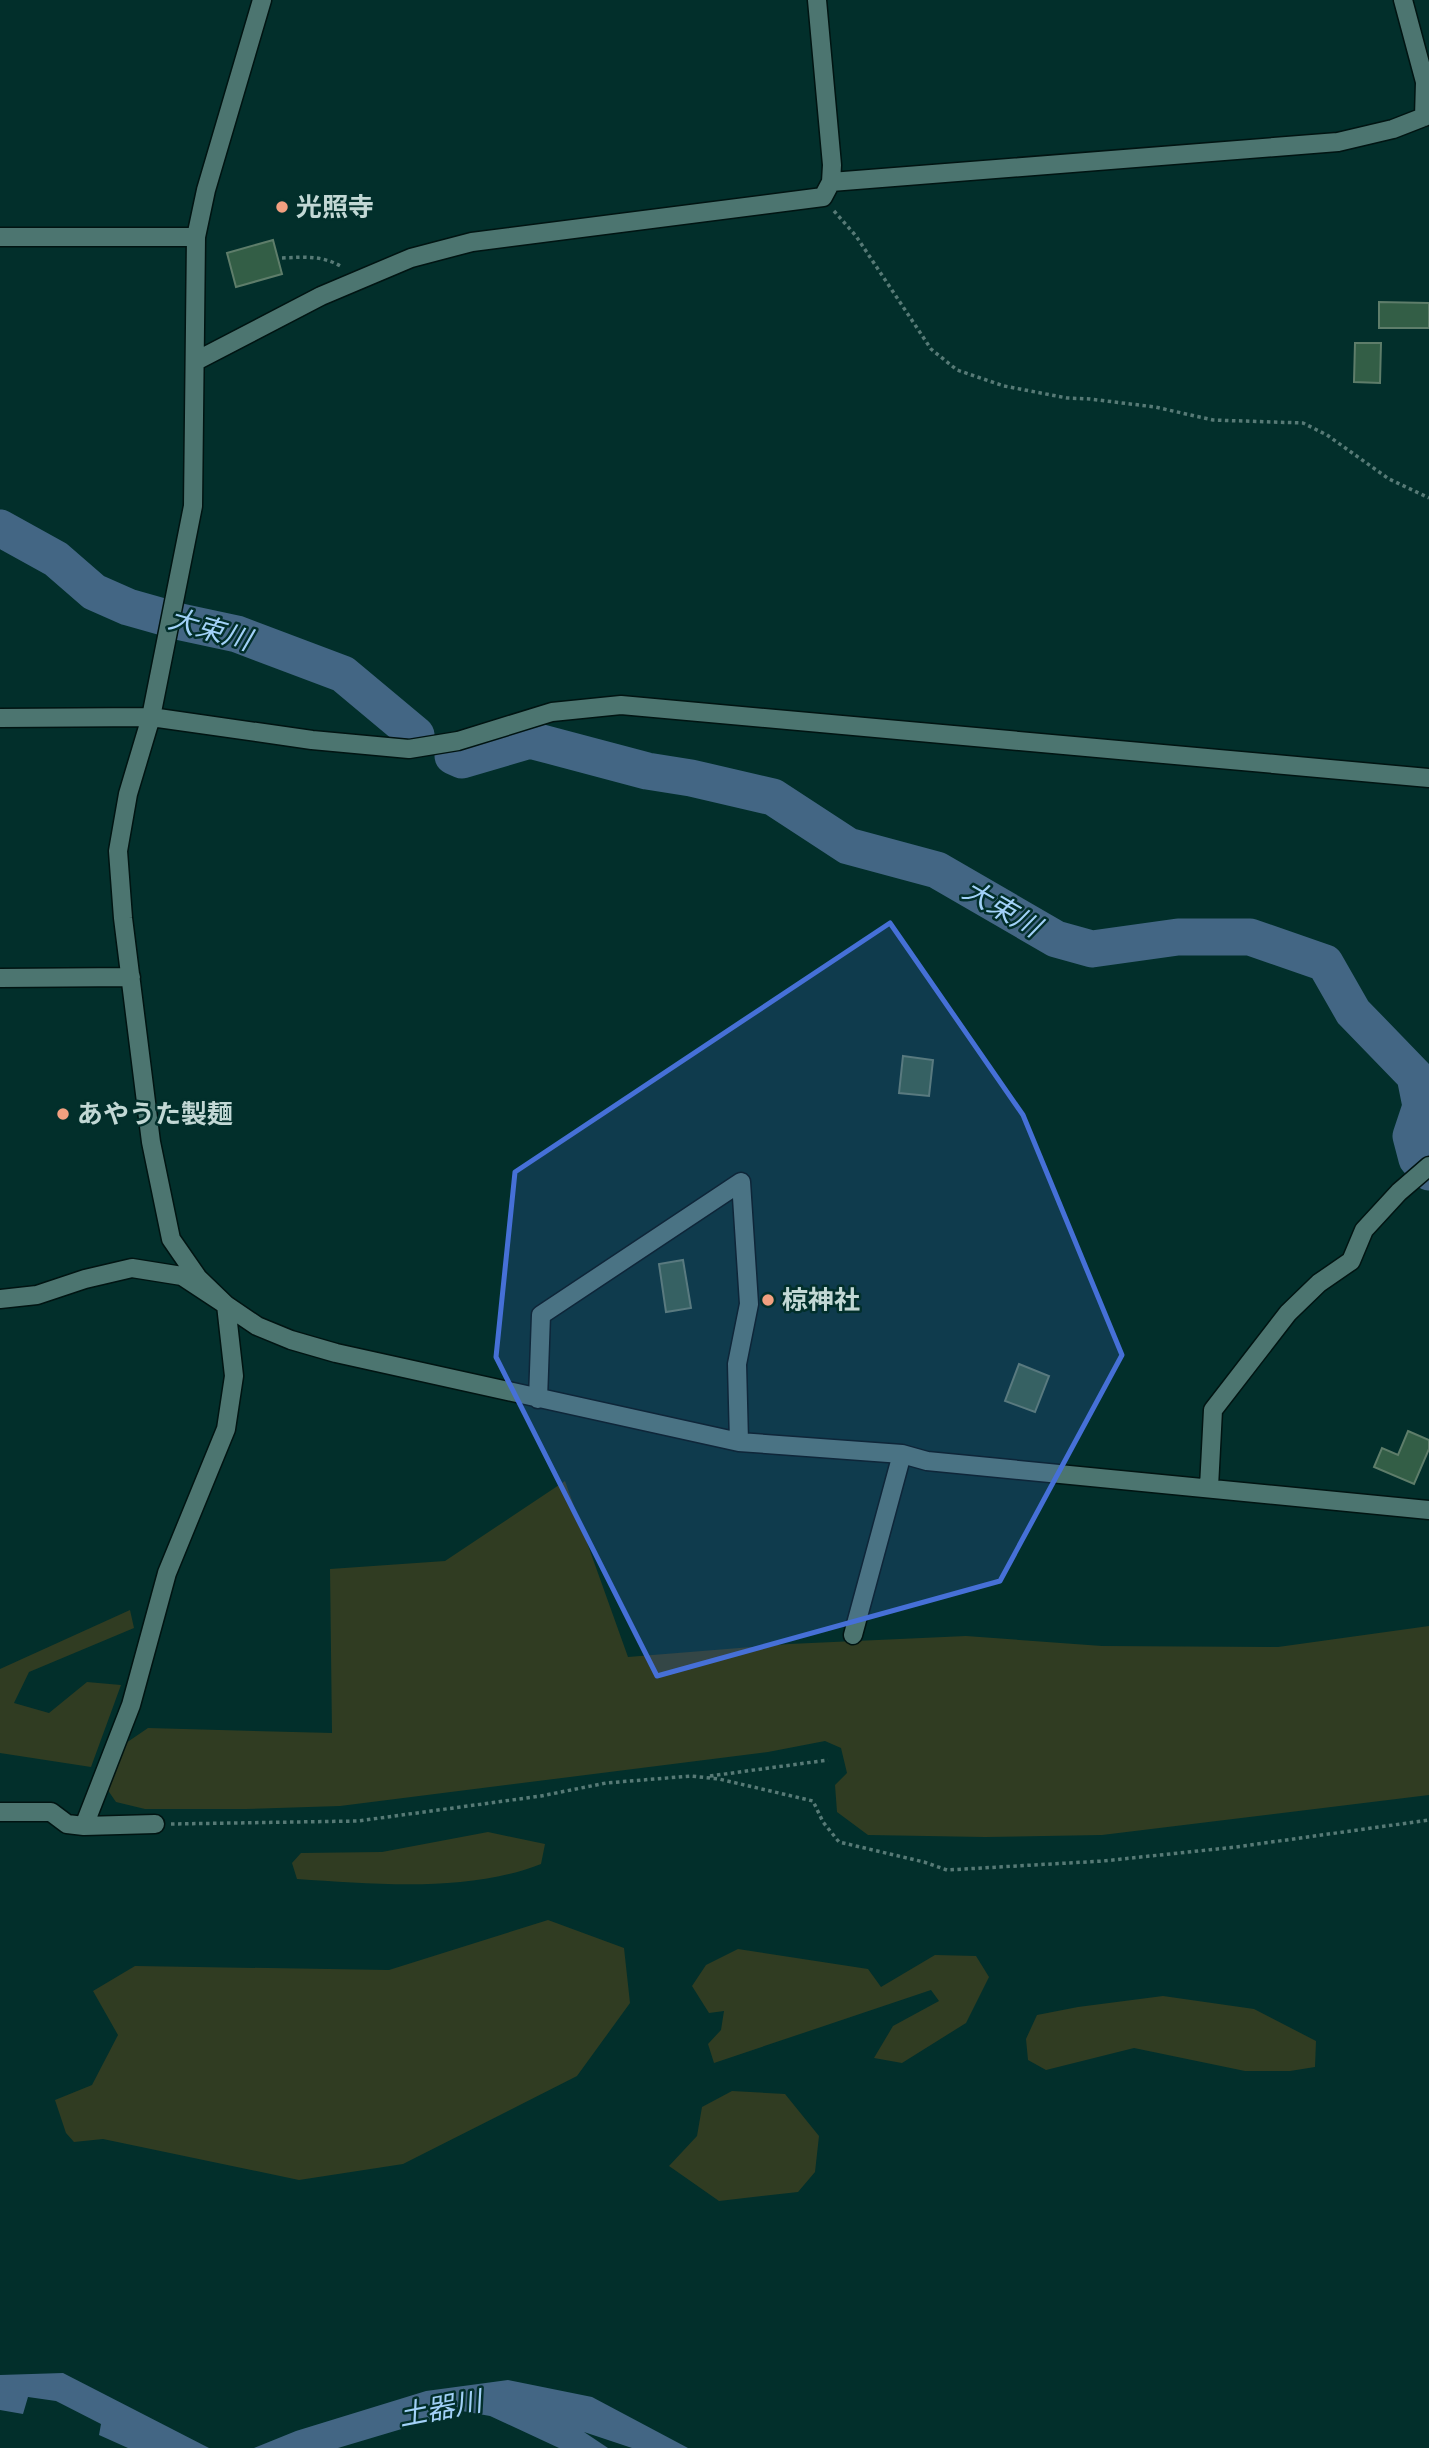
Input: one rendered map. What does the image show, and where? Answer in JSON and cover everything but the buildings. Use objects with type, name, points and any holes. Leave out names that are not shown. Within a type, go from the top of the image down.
[{"type":"street","points":[[84,1826],[131,1705],[167,1573],[226,1429],[234,1376],[226,1305],[198,1278],[171,1239],[151,1142],[118,851],[128,794],[151,717],[193,506],[196,237],[206,190],[262,0]]},
{"type":"street","points":[[817,0],[832,165],[827,190]]},
{"type":"street","points":[[196,361],[321,296],[411,258],[472,242],[827,190],[1338,142],[1393,130],[1426,116],[1425,82],[1403,0]]},
{"type":"street","points":[[0,237],[196,237]]},
{"type":"street","points":[[0,718],[151,717],[312,740],[409,749],[458,741],[552,712],[621,705],[1429,778]]},
{"type":"street","points":[[0,978],[131,978]]},
{"type":"street","points":[[1209,1487],[1213,1410],[1287,1313],[1319,1283],[1351,1261],[1364,1230],[1399,1192],[1425,1170]]},
{"type":"street","points":[[538,1399],[541,1315],[741,1182],[749,1304],[737,1364],[738,1442]]},
{"type":"street","points":[[0,1299],[37,1295],[85,1279],[132,1268],[182,1276],[257,1326],[325,1350],[738,1442],[902,1454],[927,1461],[1429,1510]]},
{"type":"street","points":[[853,1635],[902,1454]]},
{"type":"street","points":[[0,1812],[51,1812],[67,1824],[84,1826],[155,1825]]},
{"type":"path","points":[[827,190],[931,349],[957,370],[1004,386],[1067,398],[1155,407],[1213,420],[1303,423],[1328,435],[1389,479],[1429,498]]},
{"type":"path","points":[[282,258],[312,256],[330,260],[362,279]]},
{"type":"path","points":[[155,1825],[358,1821],[541,1796],[606,1783],[701,1777],[828,1760]]},
{"type":"path","points":[[701,1777],[813,1801],[823,1822],[839,1842],[947,1870],[1103,1861],[1236,1847],[1429,1820]]},
{"type":"highlighted area","points":[[890,923],[1023,1115],[1122,1355],[1000,1581],[657,1676],[496,1357],[515,1172]]},
{"type":"green space","points":[[565,1481],[628,1657],[789,1644],[966,1636],[1102,1646],[1278,1647],[1429,1626],[1429,1795],[1102,1835],[868,1835],[837,1812],[835,1785],[847,1773],[841,1748],[825,1741],[768,1752],[340,1806],[145,1809],[116,1802],[107,1789],[126,1743],[148,1728],[332,1733],[330,1569],[445,1561]]},
{"type":"green space","points":[[130,1610],[134,1628],[29,1672],[14,1703],[49,1713],[87,1682],[121,1685],[91,1767],[0,1753],[0,1669]]},
{"type":"green space","points":[[488,1832],[545,1844],[541,1864],[483,1879],[452,1883],[389,1884],[297,1879],[292,1863],[301,1853],[382,1852]]},
{"type":"green space","points":[[548,1920],[624,1948],[630,2003],[577,2076],[403,2164],[299,2180],[103,2139],[74,2142],[66,2133],[55,2100],[92,2085],[118,2035],[93,1991],[135,1966],[389,1970]]},
{"type":"green space","points":[[738,1949],[868,1969],[881,1987],[935,1955],[976,1956],[989,1977],[966,2023],[902,2063],[874,2058],[893,2026],[939,2001],[931,1990],[714,2063],[708,2044],[721,2030],[724,2011],[709,2013],[692,1986],[706,1965]]},
{"type":"green space","points":[[1163,1996],[1254,2009],[1316,2041],[1315,2067],[1290,2071],[1245,2071],[1134,2048],[1046,2070],[1028,2060],[1026,2039],[1037,2015]]},
{"type":"green space","points":[[732,2091],[785,2094],[819,2136],[815,2172],[798,2192],[719,2201],[669,2166],[697,2136],[702,2107]]},
{"type":"water","points":[[63,2373],[209,2448],[128,2448],[99,2435],[101,2424],[56,2401],[28,2397],[23,2414],[0,2410],[0,2375]]},
{"type":"water","name":"土器川","points":[[508,2380],[592,2397],[688,2448],[632,2448],[584,2432],[608,2448],[559,2448],[490,2416],[462,2411],[338,2448],[254,2448],[296,2431],[426,2391]]},
{"type":"waterway","name":"大束川","points":[[0,528],[56,559],[94,592],[128,607],[237,634],[343,674],[416,735]]},
{"type":"waterway","name":"大束川","points":[[453,756],[462,760],[530,740],[647,771],[773,797],[848,846],[937,870],[1056,939],[1092,949],[1178,937],[1250,937],[1325,963],[1353,1012],[1415,1076],[1421,1106],[1411,1136],[1417,1159],[1429,1172]]},
{"type":"place","name":"光照寺","points":[[282,207]]},
{"type":"place","name":"あやうた製麺","points":[[63,1114]]},
{"type":"place","name":"椋神社","points":[[768,1300]]}]
